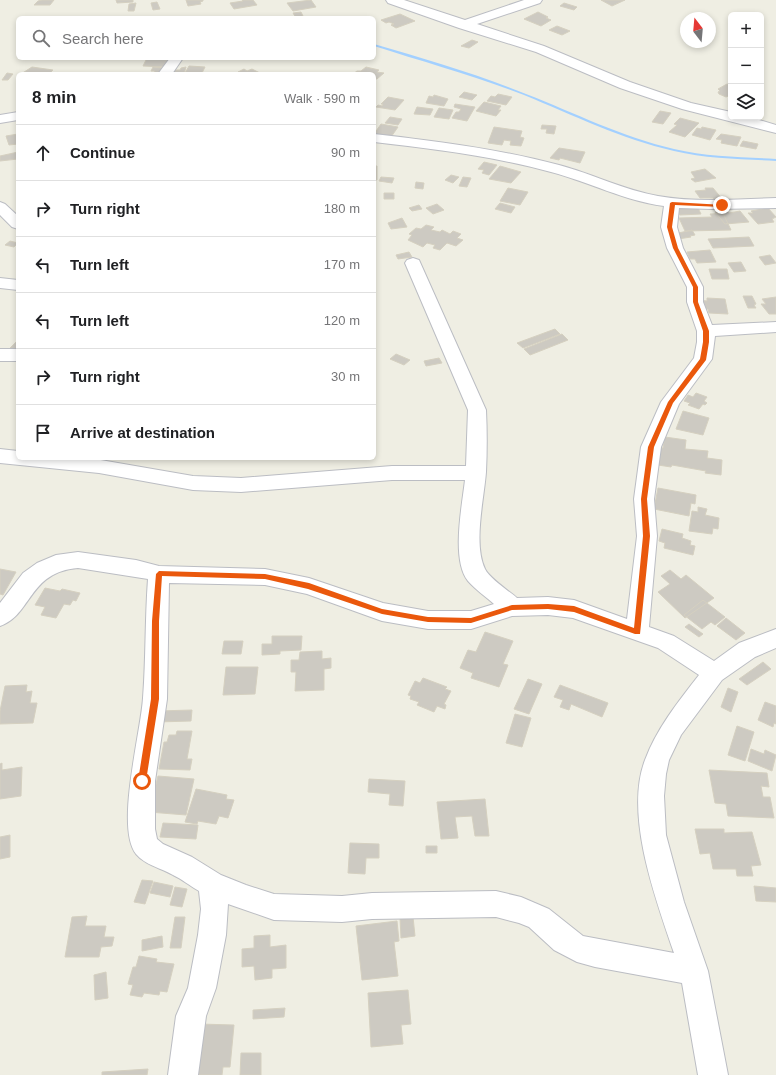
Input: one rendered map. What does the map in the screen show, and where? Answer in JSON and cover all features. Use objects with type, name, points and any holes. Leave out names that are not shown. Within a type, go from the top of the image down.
[{"type":"street","points":[[464,25],[536,0]]},
{"type":"street","points":[[399,1],[464,25],[540,49],[625,85],[688,106],[728,116]]},
{"type":"street","points":[[166,72],[176,60]]},
{"type":"street","points":[[0,119],[16,116]]},
{"type":"street","points":[[743,120],[776,129]]},
{"type":"street","points":[[376,138],[446,146],[556,169],[621,191],[672,203],[722,205],[776,203]]},
{"type":"street","points":[[637,632],[644,572],[646,536],[644,499],[649,454],[670,402],[703,360],[706,342],[706,331],[697,308],[695,287],[676,248],[670,227],[672,203]]},
{"type":"street","points":[[0,207],[16,222]]},
{"type":"street","points":[[413,263],[477,410],[476,473],[470,521],[470,556],[476,575],[512,607]]},
{"type":"street","points":[[0,283],[16,285]]},
{"type":"street","points":[[706,331],[774,330]]},
{"type":"street","points":[[0,355],[16,355]]},
{"type":"street","points":[[0,456],[16,458]]},
{"type":"street","points":[[41,460],[99,466],[193,483],[241,484],[392,473],[476,473]]},
{"type":"street","points":[[0,617],[31,579],[45,569],[59,563],[78,560],[98,562],[159,574],[265,577],[309,586],[382,612],[428,620],[471,620],[512,607],[548,606],[574,609],[666,642],[714,673]]},
{"type":"street","points":[[159,574],[156,621],[155,699],[142,781],[142,829],[145,844],[154,853],[183,866],[211,884],[244,898],[274,907],[342,909],[372,906],[496,904],[509,906],[539,918],[564,940],[577,948],[594,953],[694,971]]},
{"type":"street","points":[[713,1075],[694,971],[670,902],[653,835],[651,796],[657,760],[672,728],[714,673],[746,650],[776,638]]},
{"type":"street","points":[[183,1075],[191,1016],[202,988],[212,935],[215,909],[211,884]]},
{"type":"building","points":[[54,0],[50,5],[34,5],[38,1]]},
{"type":"building","points":[[116,0],[133,0],[133,2],[117,3]]},
{"type":"building","points":[[186,0],[203,1],[200,2],[201,4],[188,6]]},
{"type":"building","points":[[242,0],[253,0],[257,5],[234,9],[230,3],[243,1]]},
{"type":"building","points":[[311,0],[316,7],[293,11],[287,3]]},
{"type":"building","points":[[601,0],[625,0],[612,6]]},
{"type":"building","points":[[157,2],[160,9],[153,10],[151,3]]},
{"type":"building","points":[[136,3],[134,11],[128,11],[129,4]]},
{"type":"building","points":[[564,3],[577,7],[574,10],[560,6]]},
{"type":"building","points":[[301,12],[303,16],[295,16],[293,13]]},
{"type":"building","points":[[538,12],[551,20],[541,26],[524,19]]},
{"type":"building","points":[[400,14],[415,21],[396,28],[391,25],[394,24],[389,22],[386,23],[381,20]]},
{"type":"building","points":[[557,26],[570,31],[562,35],[549,30]]},
{"type":"building","points":[[472,40],[478,42],[469,48],[461,46]]},
{"type":"building","points":[[146,60],[171,60],[167,67],[143,66]]},
{"type":"building","points":[[189,66],[205,67],[202,72],[186,72]]},
{"type":"building","points":[[32,67],[53,70],[51,72],[24,72]]},
{"type":"building","points":[[153,67],[165,68],[163,72],[151,71]]},
{"type":"building","points":[[186,67],[185,72],[172,72],[172,70],[180,70],[181,68]]},
{"type":"building","points":[[366,67],[379,70],[377,72],[384,73],[376,79],[376,72],[356,72],[361,71]]},
{"type":"building","points":[[244,69],[247,71],[252,69],[258,72],[238,72]]},
{"type":"building","points":[[7,73],[13,74],[8,80],[2,80]]},
{"type":"building","points":[[728,84],[728,96],[726,97],[719,94],[718,92],[720,91],[718,89]]},
{"type":"building","points":[[464,92],[477,95],[472,100],[459,97]]},
{"type":"building","points":[[498,94],[512,97],[506,105],[487,101],[491,96],[495,97]]},
{"type":"building","points":[[434,95],[448,99],[444,106],[426,103],[429,96],[433,97]]},
{"type":"building","points":[[388,97],[404,100],[395,110],[376,107],[378,105],[382,106],[383,104],[381,104]]},
{"type":"building","points":[[484,102],[501,106],[498,110],[501,110],[496,116],[476,111]]},
{"type":"building","points":[[455,104],[475,107],[467,121],[452,118],[456,112],[459,112],[461,109],[454,107]]},
{"type":"building","points":[[417,107],[433,109],[430,115],[414,114]]},
{"type":"building","points":[[439,108],[453,110],[449,119],[434,117]]},
{"type":"building","points":[[660,111],[671,113],[663,124],[652,122]]},
{"type":"building","points":[[390,117],[402,119],[398,125],[385,123]]},
{"type":"building","points":[[680,118],[699,123],[685,137],[669,132],[677,125],[674,124]]},
{"type":"building","points":[[381,124],[398,127],[391,137],[376,134],[376,131]]},
{"type":"building","points":[[542,125],[556,126],[554,134],[546,133],[547,129],[541,129]]},
{"type":"building","points":[[494,127],[522,131],[520,137],[524,138],[521,146],[510,145],[511,141],[504,140],[502,145],[488,143]]},
{"type":"building","points":[[702,127],[716,130],[710,140],[692,135],[697,128],[701,129]]},
{"type":"building","points":[[16,134],[16,144],[9,145],[6,136]]},
{"type":"building","points":[[721,134],[741,137],[737,146],[721,143],[722,140],[716,139]]},
{"type":"building","points":[[743,141],[758,144],[756,149],[740,146]]},
{"type":"building","points":[[559,148],[585,152],[580,163],[560,158],[559,160],[550,158]]},
{"type":"building","points":[[16,152],[16,159],[0,161],[0,156]]},
{"type":"building","points":[[484,162],[497,165],[489,175],[482,173],[484,170],[478,169]]},
{"type":"building","points":[[376,166],[377,166],[376,180]]},
{"type":"building","points":[[500,166],[521,172],[511,183],[489,179]]},
{"type":"building","points":[[705,169],[716,178],[695,182],[691,179],[695,178],[691,172]]},
{"type":"building","points":[[451,175],[459,177],[453,183],[445,180]]},
{"type":"building","points":[[381,177],[394,178],[392,183],[379,181]]},
{"type":"building","points":[[463,177],[471,178],[467,187],[459,186]]},
{"type":"building","points":[[416,182],[424,183],[423,189],[415,188]]},
{"type":"building","points":[[508,188],[528,192],[520,205],[500,201]]},
{"type":"building","points":[[705,188],[713,188],[723,200],[700,198],[695,191],[706,190]]},
{"type":"building","points":[[384,193],[394,193],[394,199],[384,199]]},
{"type":"building","points":[[500,203],[515,207],[511,213],[495,209]]},
{"type":"building","points":[[437,204],[444,210],[433,214],[426,208]]},
{"type":"building","points":[[419,205],[422,209],[412,211],[409,208]]},
{"type":"building","points":[[697,206],[701,214],[680,215],[676,207]]},
{"type":"building","points":[[768,208],[776,217],[772,219],[774,222],[758,224],[748,213],[753,213],[751,211]]},
{"type":"building","points":[[726,210],[729,213],[740,211],[749,222],[725,224],[715,212]]},
{"type":"building","points":[[723,213],[731,230],[685,231],[679,218],[712,217],[710,214]]},
{"type":"building","points":[[402,218],[407,227],[391,229],[388,223]]},
{"type":"building","points":[[426,225],[434,227],[431,230],[440,232],[442,230],[450,234],[453,231],[461,234],[457,238],[463,240],[456,246],[447,243],[440,250],[433,248],[435,245],[427,243],[423,247],[408,240],[412,235],[409,234],[416,228],[421,229]]},
{"type":"building","points":[[692,230],[695,235],[690,236],[691,237],[678,239],[674,234]]},
{"type":"building","points":[[749,237],[754,246],[713,248],[708,239]]},
{"type":"building","points":[[10,241],[16,242],[14,247],[5,245]]},
{"type":"building","points":[[710,250],[716,262],[697,263],[695,259],[690,259],[687,252]]},
{"type":"building","points":[[409,252],[412,257],[398,259],[396,255]]},
{"type":"building","points":[[770,255],[776,263],[765,265],[759,257]]},
{"type":"building","points":[[741,262],[746,271],[734,272],[728,263]]},
{"type":"building","points":[[709,269],[727,269],[729,279],[712,279]]},
{"type":"building","points":[[743,296],[752,296],[756,304],[754,305],[756,308],[748,308]]},
{"type":"building","points":[[776,297],[776,314],[769,314],[761,304],[766,304],[762,299]]},
{"type":"building","points":[[707,298],[725,299],[728,314],[709,313],[708,309],[699,309],[698,300],[707,301]]},
{"type":"building","points":[[555,329],[560,334],[523,348],[517,343]]},
{"type":"building","points":[[562,334],[568,340],[530,355],[524,349]]},
{"type":"building","points":[[16,342],[16,352],[5,353]]},
{"type":"building","points":[[396,354],[410,360],[404,365],[390,359]]},
{"type":"building","points":[[439,358],[442,363],[426,366],[424,361]]},
{"type":"building","points":[[696,393],[707,397],[704,401],[707,403],[705,405],[703,404],[699,409],[688,405],[690,403],[684,401],[688,395],[693,397]]},
{"type":"building","points":[[683,411],[709,418],[703,435],[676,429]]},
{"type":"building","points":[[665,437],[686,440],[685,449],[708,451],[707,458],[722,460],[721,475],[705,473],[706,471],[672,465],[671,467],[658,465],[660,448],[663,448]]},
{"type":"building","points":[[658,488],[696,495],[695,504],[691,503],[689,516],[654,509]]},
{"type":"building","points":[[698,507],[707,509],[705,515],[719,518],[718,529],[713,528],[712,534],[689,531],[692,511],[698,512]]},
{"type":"building","points":[[662,529],[683,534],[682,538],[691,541],[690,545],[695,546],[693,555],[664,548],[665,543],[659,541]]},
{"type":"building","points":[[0,569],[16,572],[3,595],[0,594]]},
{"type":"building","points":[[670,570],[681,579],[686,575],[714,598],[685,618],[658,592],[670,584],[661,576]]},
{"type":"building","points":[[45,588],[60,591],[62,589],[80,593],[76,601],[73,600],[70,605],[64,604],[56,618],[41,615],[45,607],[35,605]]},
{"type":"building","points":[[703,600],[725,617],[715,625],[711,622],[702,629],[684,615]]},
{"type":"building","points":[[726,618],[745,633],[736,640],[717,626]]},
{"type":"building","points":[[689,624],[703,634],[699,637],[685,627]]},
{"type":"building","points":[[485,632],[513,641],[503,664],[508,665],[499,687],[471,678],[473,673],[460,668],[468,650],[476,652]]},
{"type":"building","points":[[272,636],[302,636],[301,650],[280,651],[280,654],[262,655],[262,644],[272,644]]},
{"type":"building","points":[[224,641],[243,641],[241,654],[222,654]]},
{"type":"building","points":[[322,651],[322,659],[331,658],[331,668],[324,669],[324,690],[295,691],[296,672],[291,672],[291,660],[299,660],[300,652]]},
{"type":"building","points":[[763,662],[771,669],[747,685],[739,679]]},
{"type":"building","points":[[226,667],[258,667],[255,694],[223,695]]},
{"type":"building","points":[[423,678],[447,687],[445,689],[451,691],[444,704],[446,705],[445,709],[437,706],[434,712],[417,705],[419,702],[410,699],[411,696],[408,695],[415,681],[420,683]]},
{"type":"building","points":[[528,679],[542,684],[529,714],[514,709]]},
{"type":"building","points":[[27,685],[26,692],[32,691],[30,703],[37,703],[33,723],[0,724],[0,711],[5,686]]},
{"type":"building","points":[[560,685],[608,703],[602,717],[571,704],[569,710],[560,707],[563,700],[554,697]]},
{"type":"building","points":[[728,688],[738,692],[731,712],[721,707]]},
{"type":"building","points":[[765,702],[776,706],[776,724],[774,723],[773,727],[758,720]]},
{"type":"building","points":[[192,710],[191,721],[157,722],[158,711]]},
{"type":"building","points":[[515,714],[531,718],[522,747],[506,743]]},
{"type":"building","points":[[737,726],[754,732],[745,761],[728,755]]},
{"type":"building","points":[[177,731],[192,731],[187,759],[192,759],[190,770],[159,769],[164,742],[167,742],[169,735],[176,735]]},
{"type":"building","points":[[751,749],[764,754],[765,750],[776,755],[772,771],[748,761]]},
{"type":"building","points":[[2,763],[2,770],[22,767],[21,796],[0,799],[0,764]]},
{"type":"building","points":[[709,770],[767,773],[769,787],[761,786],[763,797],[770,797],[774,818],[728,816],[726,804],[715,803]]},
{"type":"building","points":[[158,776],[194,779],[186,815],[149,812]]},
{"type":"building","points":[[369,779],[405,781],[403,806],[389,805],[390,794],[368,792]]},
{"type":"building","points":[[196,789],[227,795],[226,799],[234,800],[228,818],[219,816],[216,824],[198,821],[197,824],[185,822]]},
{"type":"building","points":[[485,799],[489,836],[475,836],[472,816],[455,817],[458,838],[441,839],[437,802]]},
{"type":"building","points":[[163,823],[198,825],[196,839],[160,837]]},
{"type":"building","points":[[695,829],[724,829],[724,833],[752,832],[761,865],[751,866],[753,876],[737,876],[736,869],[713,869],[710,853],[700,854]]},
{"type":"building","points":[[10,835],[10,857],[0,859],[0,837]]},
{"type":"building","points":[[350,843],[379,844],[379,858],[366,858],[365,874],[348,873]]},
{"type":"building","points":[[426,846],[437,846],[437,853],[426,853]]},
{"type":"building","points":[[142,880],[153,881],[145,904],[134,902]]},
{"type":"building","points":[[154,882],[173,886],[170,897],[150,893]]},
{"type":"building","points":[[754,886],[776,888],[776,902],[756,901]]},
{"type":"building","points":[[175,887],[187,889],[182,907],[170,905]]},
{"type":"building","points":[[87,916],[85,926],[106,926],[104,937],[114,937],[112,946],[101,947],[99,957],[65,957],[72,917]]},
{"type":"building","points":[[175,917],[185,917],[181,948],[170,948]]},
{"type":"building","points":[[413,917],[415,936],[401,938],[400,918]]},
{"type":"building","points":[[397,921],[399,941],[394,942],[398,976],[362,980],[356,926]]},
{"type":"building","points":[[270,935],[270,947],[286,945],[286,968],[272,969],[272,978],[255,980],[254,966],[242,967],[242,949],[254,948],[254,936]]},
{"type":"building","points":[[162,936],[163,947],[142,951],[142,940]]},
{"type":"building","points":[[139,956],[157,959],[156,962],[174,964],[167,992],[160,991],[159,995],[144,993],[142,997],[130,995],[133,985],[128,984],[133,967],[136,967]]},
{"type":"building","points":[[106,972],[108,998],[95,1000],[94,975]]},
{"type":"building","points":[[408,990],[411,1024],[401,1025],[403,1044],[371,1047],[368,993]]},
{"type":"building","points":[[285,1008],[284,1017],[253,1019],[253,1010]]},
{"type":"building","points":[[199,1024],[234,1025],[230,1067],[223,1067],[222,1075],[193,1075]]},
{"type":"building","points":[[241,1053],[261,1053],[261,1075],[240,1075]]},
{"type":"building","points":[[148,1069],[147,1075],[102,1075],[102,1072]]},
{"type":"waterway","points":[[376,46],[506,87],[598,125],[654,145],[699,155],[776,160]]},
{"type":"route","points":[[142,781],[155,699],[156,621],[159,574],[265,577],[309,586],[382,612],[428,620],[471,620],[512,607],[548,606],[574,609],[637,632],[644,572],[646,536],[644,499],[648,460],[651,447],[670,402],[696,372],[703,360],[706,342],[706,331],[695,302],[697,297],[695,287],[676,248],[670,227],[672,203],[722,205]]}]
